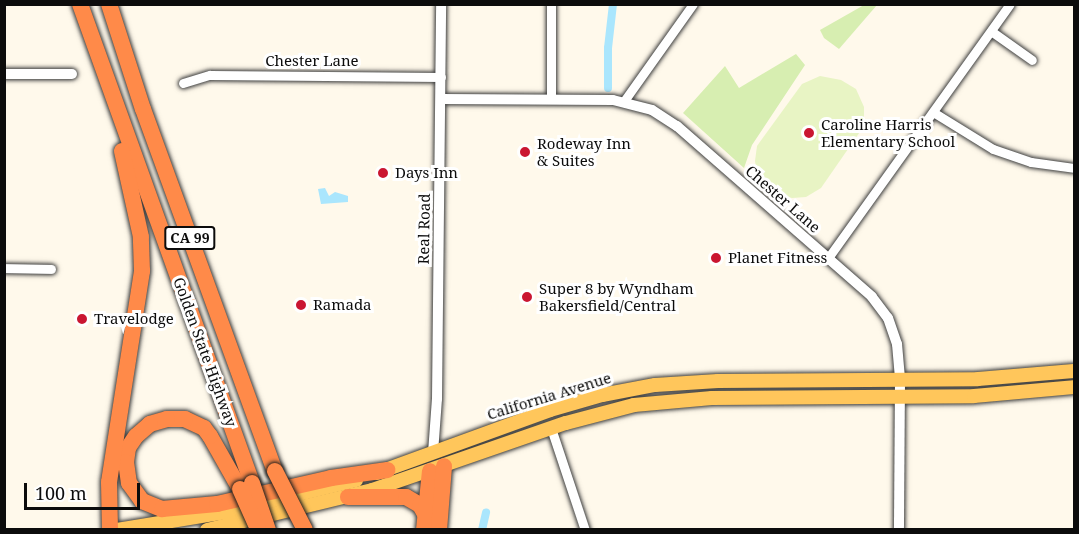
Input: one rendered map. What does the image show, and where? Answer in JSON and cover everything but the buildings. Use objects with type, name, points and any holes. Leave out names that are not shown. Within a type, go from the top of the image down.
[{"type":"highway","name":"Golden State Highway","points":[[80,4],[246,486],[268,530]]},
{"type":"highway","name":"Golden State Highway","points":[[109,4],[143,109],[275,471],[293,530]]},
{"type":"highway","points":[[104,77],[137,217],[142,254],[141,288],[109,482],[110,530]]},
{"type":"highway","points":[[258,530],[246,486],[204,428],[195,423],[167,418],[150,424],[136,436],[126,454],[129,483],[142,501],[162,509],[217,504],[331,478],[387,470]]},
{"type":"highway","points":[[425,523],[436,463]]},
{"type":"highway","points":[[436,463],[439,530]]},
{"type":"highway","points":[[275,471],[305,530]]},
{"type":"highway","points":[[348,497],[405,497],[420,505],[425,523]]},
{"type":"main road","name":"California Avenue","points":[[207,530],[348,497],[436,463],[550,410],[621,391],[671,384],[1004,378],[1074,371]]},
{"type":"main road","points":[[683,399],[694,391],[743,388],[747,381]]},
{"type":"main road","points":[[618,409],[626,401],[666,392],[671,384]]},
{"type":"main road","name":"California Avenue","points":[[117,530],[284,500],[387,470],[436,463],[618,409],[683,399],[1000,395],[1074,387]]},
{"type":"main road","points":[[551,428],[557,417],[605,402],[621,391]]},
{"type":"main road","points":[[140,527],[157,518],[217,504]]},
{"type":"street","name":"Real Road","points":[[436,463],[441,4]]},
{"type":"street","points":[[551,4],[551,99]]},
{"type":"street","points":[[624,101],[693,4]]},
{"type":"street","points":[[828,258],[1010,4]]},
{"type":"street","points":[[991,31],[1032,60]]},
{"type":"street","points":[[4,74],[72,74]]},
{"type":"street","name":"Chester Lane","points":[[183,83],[210,75],[441,77]]},
{"type":"street","name":"Chester Lane","points":[[441,99],[624,101],[652,110],[677,126],[872,297],[888,318],[897,344],[900,380],[899,530]]},
{"type":"street","points":[[933,112],[979,142],[1002,152],[1047,165],[1074,168]]},
{"type":"street","points":[[4,268],[51,269]]},
{"type":"street","points":[[551,428],[585,530]]},
{"type":"green space","points":[[864,5],[877,5],[839,49],[824,38],[820,30]]},
{"type":"green space","points":[[796,54],[805,65],[752,145],[744,168],[683,113],[725,66],[739,88]]},
{"type":"green space","points":[[820,76],[841,80],[856,89],[864,107],[864,126],[821,188],[806,197],[792,198],[780,195],[765,185],[757,174],[755,161],[757,146],[802,84]]},
{"type":"water","points":[[325,188],[329,196],[335,192],[348,196],[348,202],[321,204],[318,189]]},
{"type":"waterway","points":[[608,88],[608,48],[613,4]]},
{"type":"waterway","points":[[482,530],[486,512]]},
{"type":"place","name":"Caroline Harris Elementary School","points":[[809,133]]},
{"type":"place","name":"Rodeway Inn & Suites","points":[[525,152]]},
{"type":"place","name":"Days Inn","points":[[383,173]]},
{"type":"place","name":"Planet Fitness","points":[[716,258]]},
{"type":"place","name":"Super 8 by Wyndham Bakersfield/Central","points":[[527,297]]},
{"type":"place","name":"Ramada","points":[[301,305]]},
{"type":"place","name":"Travelodge","points":[[82,319]]}]
